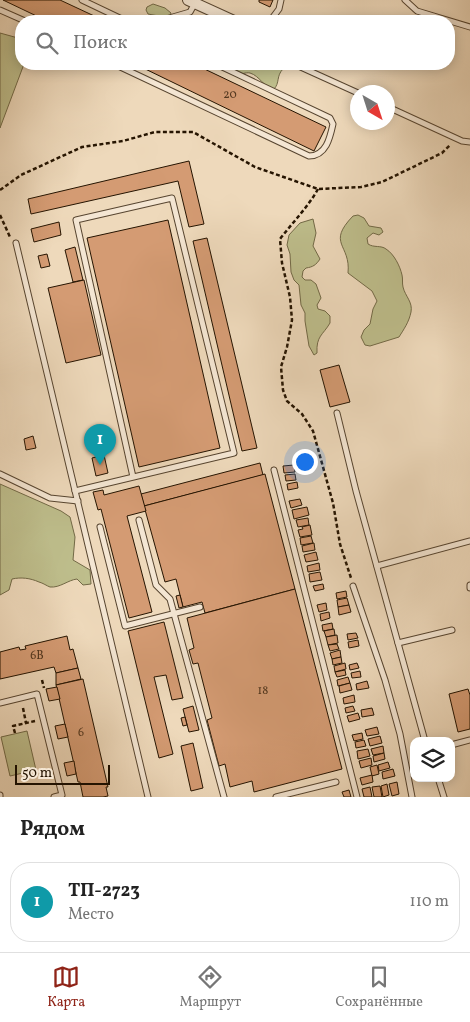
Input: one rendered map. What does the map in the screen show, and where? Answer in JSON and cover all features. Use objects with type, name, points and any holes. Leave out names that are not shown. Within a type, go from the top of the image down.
[{"type":"street","points":[[191,1],[221,15]]},
{"type":"lane","points":[[82,0],[113,15]]},
{"type":"lane","points":[[274,15],[279,9],[281,0]]},
{"type":"lane","points":[[405,0],[417,11],[431,15]]},
{"type":"lane","points":[[180,15],[190,12],[191,1]]},
{"type":"lane","points":[[0,10],[15,17]]},
{"type":"lane","points":[[455,22],[470,26]]},
{"type":"lane","points":[[127,70],[309,156],[316,156],[322,151],[329,140],[333,124],[330,118],[229,70]]},
{"type":"lane","points":[[307,70],[350,89]]},
{"type":"lane","points":[[395,110],[457,139],[470,142]]},
{"type":"lane","points":[[75,491],[234,453],[172,198],[76,220],[133,477]]},
{"type":"lane","points":[[16,243],[148,797]]},
{"type":"lane","points":[[337,413],[424,737]]},
{"type":"lane","points":[[274,470],[357,797]]},
{"type":"lane","points":[[0,474],[50,498],[78,501]]},
{"type":"lane","points":[[139,520],[156,585],[170,599],[224,797]]},
{"type":"lane","points":[[100,526],[125,626],[200,607]]},
{"type":"lane","points":[[377,566],[470,541]]},
{"type":"lane","points":[[353,586],[385,680],[400,734],[412,797]]},
{"type":"lane","points":[[398,643],[452,630]]},
{"type":"lane","points":[[0,703],[38,694],[62,795],[54,797]]},
{"type":"lane","points":[[455,744],[470,740]]},
{"type":"lane","points":[[276,797],[336,782]]},
{"type":"lane","points":[[439,782],[442,797]]},
{"type":"path","points":[[0,190],[20,174],[82,147],[123,141],[155,132],[192,132],[255,167],[318,189],[361,187],[382,182],[442,153],[457,139]]},
{"type":"path","points":[[318,189],[309,205],[280,239],[282,263],[290,297],[292,320],[281,367],[283,390],[287,401],[302,414],[313,431],[333,503],[340,544],[353,586]]},
{"type":"path","points":[[0,215],[16,243]]},
{"type":"path","points":[[23,708],[26,723]]},
{"type":"path","points":[[15,733],[13,726],[43,719]]},
{"type":"green space","points":[[153,4],[165,8],[171,13],[170,15],[148,14],[147,7]]},
{"type":"green space","points":[[0,33],[15,37],[15,70],[22,70],[0,128]]},
{"type":"green space","points":[[237,70],[282,70],[274,89],[267,86],[253,74],[238,73]]},
{"type":"green space","points":[[358,215],[364,218],[369,226],[381,228],[383,232],[379,235],[373,233],[367,238],[368,244],[384,248],[394,257],[401,272],[403,287],[411,308],[408,322],[399,337],[370,346],[365,345],[361,337],[364,330],[370,324],[377,301],[372,291],[348,273],[348,263],[340,239],[345,225],[353,216]]},
{"type":"green space","points":[[313,219],[316,233],[313,246],[320,259],[317,263],[303,271],[302,277],[316,284],[321,298],[317,305],[318,309],[325,311],[330,316],[330,323],[319,339],[317,353],[314,355],[309,346],[299,285],[294,280],[291,272],[290,254],[287,245],[289,235],[300,223]]},
{"type":"green space","points":[[0,484],[61,511],[70,517],[75,537],[73,560],[90,570],[91,584],[83,585],[77,579],[50,587],[26,578],[15,578],[12,579],[9,590],[0,595]]},
{"type":"green space","points":[[27,731],[36,770],[10,776],[1,737]]},
{"type":"building","points":[[3,0],[60,0],[92,15],[34,15]]},
{"type":"building","points":[[259,0],[273,0],[270,7],[259,2]]},
{"type":"building","points":[[147,70],[207,70],[326,127],[314,151]]},
{"type":"building","points":[[189,161],[204,224],[189,227],[178,181],[31,214],[28,199]]},
{"type":"building","points":[[168,220],[220,448],[139,467],[87,238]]},
{"type":"building","points":[[59,222],[61,235],[34,242],[31,229]]},
{"type":"building","points":[[207,238],[257,448],[242,451],[193,241]]},
{"type":"building","points":[[75,247],[83,280],[73,282],[65,250]]},
{"type":"building","points":[[47,254],[50,266],[41,268],[38,256]]},
{"type":"building","points":[[84,280],[101,355],[66,363],[48,288]]},
{"type":"building","points":[[339,365],[350,402],[330,407],[320,370]]},
{"type":"building","points":[[33,436],[36,448],[26,450],[24,439]]},
{"type":"building","points":[[104,455],[108,473],[96,476],[92,458]]},
{"type":"building","points":[[260,463],[263,475],[144,506],[141,494]]},
{"type":"building","points":[[294,465],[295,472],[284,473],[283,466]]},
{"type":"building","points":[[265,474],[295,589],[205,613],[202,602],[183,607],[176,579],[165,582],[144,506]]},
{"type":"building","points":[[295,474],[296,480],[286,481],[285,475]]},
{"type":"building","points":[[297,482],[298,488],[288,490],[287,484]]},
{"type":"building","points":[[139,486],[146,511],[127,516],[152,612],[129,618],[101,509],[98,510],[93,492],[103,490],[104,495]]},
{"type":"building","points":[[300,499],[302,505],[291,508],[289,501]]},
{"type":"building","points":[[307,507],[309,515],[294,519],[292,510]]},
{"type":"building","points":[[308,518],[309,525],[298,527],[296,520]]},
{"type":"building","points":[[310,525],[312,535],[300,537],[298,530]]},
{"type":"building","points":[[311,536],[313,543],[301,545],[300,538]]},
{"type":"building","points":[[314,543],[315,550],[303,552],[302,546]]},
{"type":"building","points":[[316,552],[318,560],[306,562],[304,555]]},
{"type":"building","points":[[319,563],[320,570],[308,572],[307,566]]},
{"type":"building","points":[[320,572],[322,580],[310,582],[309,574]]},
{"type":"building","points":[[323,584],[324,589],[315,591],[313,586]]},
{"type":"building","points":[[295,589],[342,769],[254,792],[252,781],[230,787],[225,764],[219,766],[207,720],[212,718],[198,663],[193,664],[189,650],[194,648],[187,618]]},
{"type":"building","points":[[346,591],[347,597],[337,599],[336,593]]},
{"type":"building","points":[[180,595],[183,607],[179,608],[176,596]]},
{"type":"building","points":[[347,598],[349,605],[338,607],[337,600]]},
{"type":"building","points":[[326,603],[327,610],[319,612],[317,605]]},
{"type":"building","points":[[349,605],[351,612],[339,615],[338,607]]},
{"type":"building","points":[[329,612],[330,618],[321,621],[320,614]]},
{"type":"building","points":[[164,622],[183,698],[172,700],[166,675],[154,677],[173,754],[159,758],[128,631]]},
{"type":"building","points":[[332,623],[333,629],[323,631],[322,625]]},
{"type":"building","points":[[334,629],[335,635],[326,637],[324,631]]},
{"type":"building","points":[[356,633],[358,638],[348,640],[347,634]]},
{"type":"building","points":[[337,635],[338,643],[328,645],[326,637]]},
{"type":"building","points":[[67,636],[70,650],[73,649],[78,668],[56,673],[54,667],[0,679],[0,652],[19,647],[20,650],[26,649],[25,646]]},
{"type":"building","points":[[358,640],[359,646],[349,648],[348,642]]},
{"type":"building","points":[[337,644],[339,649],[330,651],[328,645]]},
{"type":"building","points":[[340,650],[341,657],[332,659],[330,653]]},
{"type":"building","points":[[341,657],[342,663],[333,665],[332,659]]},
{"type":"building","points":[[345,663],[346,669],[335,672],[334,666]]},
{"type":"building","points":[[357,663],[359,668],[350,670],[349,665]]},
{"type":"building","points":[[78,668],[81,679],[56,685],[56,673]]},
{"type":"building","points":[[345,670],[346,675],[337,677],[335,672]]},
{"type":"building","points":[[360,671],[361,677],[352,678],[351,673]]},
{"type":"building","points":[[348,677],[350,683],[338,686],[337,680]]},
{"type":"building","points":[[83,679],[108,787],[106,787],[108,796],[103,797],[83,797],[56,685]]},
{"type":"building","points":[[367,681],[369,688],[357,690],[356,684]]},
{"type":"building","points":[[350,683],[352,690],[340,693],[339,686]]},
{"type":"building","points":[[57,687],[60,699],[49,701],[46,689]]},
{"type":"building","points":[[468,689],[470,695],[470,729],[458,732],[449,694]]},
{"type":"building","points":[[354,695],[355,702],[344,704],[343,698]]},
{"type":"building","points":[[193,706],[199,730],[189,732],[183,709]]},
{"type":"building","points":[[353,706],[355,711],[346,713],[345,708]]},
{"type":"building","points":[[372,708],[374,715],[362,717],[361,710]]},
{"type":"building","points":[[358,713],[360,719],[349,722],[347,716]]},
{"type":"building","points":[[185,717],[187,725],[183,726],[181,718]]},
{"type":"building","points":[[65,724],[68,737],[58,739],[55,726]]},
{"type":"building","points":[[377,727],[379,734],[367,736],[365,730]]},
{"type":"building","points":[[362,733],[363,739],[354,741],[352,735]]},
{"type":"building","points":[[380,736],[382,743],[370,746],[368,739]]},
{"type":"building","points":[[364,740],[366,746],[356,748],[355,742]]},
{"type":"building","points":[[193,743],[203,788],[191,791],[181,746]]},
{"type":"building","points":[[383,746],[384,753],[373,755],[371,749]]},
{"type":"building","points":[[368,749],[370,756],[358,759],[357,751]]},
{"type":"building","points":[[384,753],[385,759],[374,762],[373,756]]},
{"type":"building","points":[[371,758],[372,765],[361,768],[359,761]]},
{"type":"building","points":[[74,761],[76,774],[67,776],[64,763]]},
{"type":"building","points":[[388,762],[390,768],[379,771],[378,765]]},
{"type":"building","points":[[377,765],[379,774],[372,776],[370,767]]},
{"type":"building","points":[[393,769],[395,776],[383,779],[382,772]]},
{"type":"building","points":[[372,775],[373,782],[362,785],[360,778]]},
{"type":"building","points":[[397,782],[399,794],[392,796],[389,784]]},
{"type":"building","points":[[387,784],[389,795],[383,797],[381,786]]},
{"type":"building","points":[[380,786],[382,797],[374,797],[372,787]]},
{"type":"building","points":[[370,787],[372,797],[364,797],[362,789]]},
{"type":"building","points":[[349,790],[351,797],[344,797],[342,792]]},
{"type":"place","name":"ТП-2723","points":[[100,465]]}]
